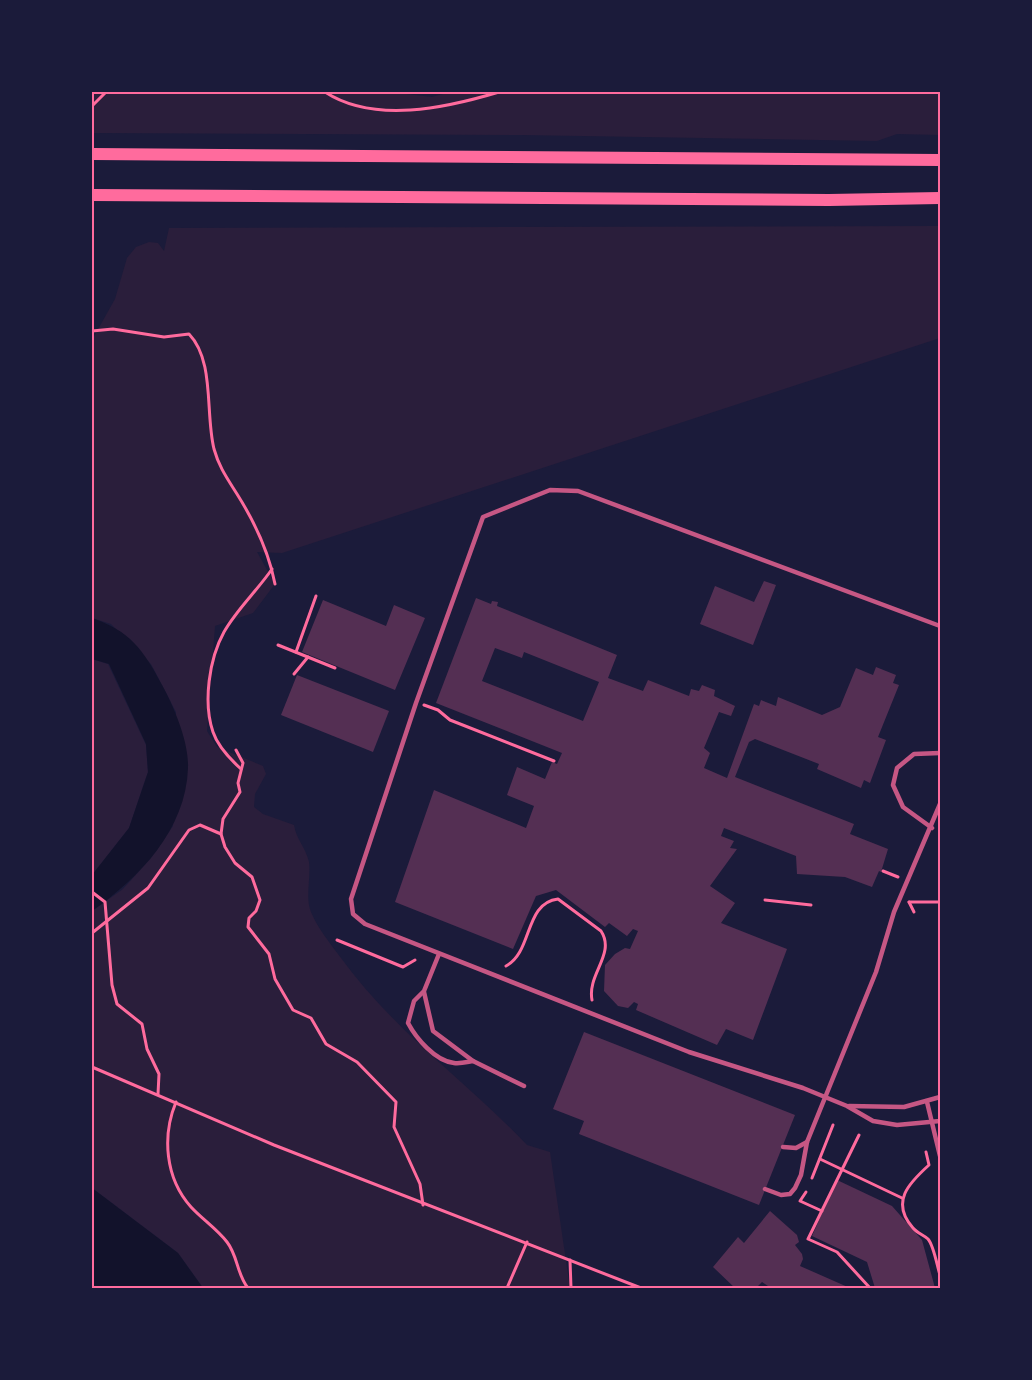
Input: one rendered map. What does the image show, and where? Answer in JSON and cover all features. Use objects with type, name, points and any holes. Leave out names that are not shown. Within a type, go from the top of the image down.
[{"type":"main road","points":[[92,154],[940,160]]},
{"type":"main road","points":[[92,195],[829,200],[940,198]]},
{"type":"lane","points":[[940,626],[578,491],[550,490],[483,517],[416,703],[351,899],[353,914],[365,924],[688,1052],[773,1078],[824,1097],[847,1106],[873,1121],[897,1125],[940,1121]]},
{"type":"lane","points":[[932,828],[903,807],[893,785],[897,768],[914,754],[940,753]]},
{"type":"lane","points":[[765,1190],[781,1195],[790,1194],[801,1175],[807,1142],[876,972],[899,901],[932,828],[940,804]]},
{"type":"lane","points":[[439,954],[424,991],[414,1001],[409,1012],[408,1023],[413,1032],[439,1057],[452,1063],[473,1061]]},
{"type":"lane","points":[[424,991],[433,1031],[473,1061],[524,1086]]},
{"type":"lane","points":[[847,1106],[904,1107],[940,1097]]},
{"type":"lane","points":[[927,1102],[940,1156]]},
{"type":"lane","points":[[783,1147],[796,1148],[807,1142]]},
{"type":"path","points":[[92,106],[106,92]]},
{"type":"path","points":[[325,92],[340,101],[396,110],[440,105],[499,92]]},
{"type":"path","points":[[835,92],[859,92]]},
{"type":"path","points":[[92,331],[113,329],[164,337],[189,334],[198,342],[204,359],[208,424],[220,470],[238,495],[255,527],[272,569],[275,584]]},
{"type":"path","points":[[242,769],[230,758],[213,731],[210,684],[215,653],[224,633],[272,569]]},
{"type":"path","points":[[296,652],[316,596]]},
{"type":"path","points":[[278,645],[335,668]]},
{"type":"path","points":[[294,674],[308,657]]},
{"type":"path","points":[[416,703],[438,710],[450,720],[554,761]]},
{"type":"path","points":[[236,750],[243,763],[238,783],[240,792],[223,819],[221,834],[225,848],[235,863],[252,877],[260,900],[256,911],[249,918],[248,927],[269,954],[275,979],[289,1004],[297,1012],[311,1018],[326,1044],[357,1062],[396,1102],[394,1126],[420,1184],[423,1205]]},
{"type":"path","points":[[92,933],[148,888],[189,830],[200,825],[221,834]]},
{"type":"path","points":[[883,871],[908,881]]},
{"type":"path","points":[[92,891],[105,902],[112,985],[117,1004],[142,1024],[147,1049],[159,1074],[158,1094]]},
{"type":"path","points":[[506,966],[519,955],[538,910],[551,900],[558,899],[601,931],[606,939],[605,953],[592,983],[592,1000]]},
{"type":"path","points":[[765,900],[811,905]]},
{"type":"path","points":[[899,901],[940,902]]},
{"type":"path","points":[[909,902],[914,912]]},
{"type":"path","points":[[337,940],[403,967],[415,960]]},
{"type":"path","points":[[92,1067],[274,1145],[423,1205],[527,1242],[641,1288]]},
{"type":"path","points":[[176,1102],[169,1122],[167,1145],[179,1191],[191,1207],[228,1243],[248,1288]]},
{"type":"path","points":[[811,1180],[833,1125]]},
{"type":"path","points":[[859,1135],[808,1239],[837,1252],[870,1288]]},
{"type":"path","points":[[926,1152],[929,1164],[911,1180],[902,1198],[906,1219],[920,1235],[928,1240],[940,1275]]},
{"type":"path","points":[[820,1159],[902,1198]]},
{"type":"path","points":[[807,1190],[800,1201],[822,1211]]},
{"type":"path","points":[[507,1288],[527,1242]]},
{"type":"path","points":[[570,1260],[571,1288]]},
{"type":"shaded area","points":[[92,92],[389,92],[432,97],[450,92],[940,92],[940,135],[897,134],[877,141],[521,135],[92,133]]},
{"type":"shaded area","points":[[940,226],[940,338],[282,553],[257,552],[275,584],[253,613],[215,626],[207,731],[217,747],[263,766],[266,774],[255,794],[254,807],[263,814],[294,825],[309,862],[308,901],[311,912],[324,936],[361,984],[383,1009],[527,1145],[550,1152],[570,1288],[203,1288],[178,1253],[92,1188],[92,911],[123,889],[151,858],[173,826],[176,712],[151,664],[111,624],[92,618],[92,340],[115,299],[127,258],[136,247],[149,242],[158,243],[164,251],[169,228]]},
{"type":"shaded area","points":[[92,618],[126,635],[142,651],[176,714],[186,747],[188,768],[179,812],[157,850],[143,868],[92,911],[92,875],[129,828],[148,772],[146,744],[109,664],[92,659]]},
{"type":"shaded area","points":[[92,659],[108,664],[146,745],[148,772],[129,828],[92,875]]},
{"type":"shaded area","points":[[92,1188],[178,1253],[203,1288],[92,1288]]},
{"type":"building","points":[[764,581],[776,585],[753,645],[700,624],[715,586],[754,602]]},
{"type":"building","points":[[476,598],[491,604],[492,601],[498,602],[497,606],[617,655],[608,678],[643,691],[648,680],[689,696],[691,689],[699,691],[702,685],[715,690],[714,696],[735,706],[731,716],[719,712],[704,748],[710,753],[704,768],[727,778],[754,704],[759,706],[761,700],[776,706],[778,697],[822,715],[840,707],[856,668],[873,675],[876,667],[896,675],[893,683],[899,685],[878,737],[886,740],[870,783],[864,780],[861,788],[817,769],[819,764],[755,739],[749,742],[735,777],[854,824],[850,834],[888,849],[881,872],[879,871],[872,887],[845,877],[797,874],[796,856],[724,828],[721,836],[734,841],[730,848],[737,849],[710,886],[735,903],[721,923],[787,949],[753,1040],[726,1029],[717,1045],[636,1010],[638,1004],[634,1002],[628,1008],[618,1006],[604,991],[605,965],[615,954],[625,948],[630,949],[638,931],[633,929],[627,936],[609,923],[605,927],[556,890],[536,896],[513,949],[395,902],[434,790],[526,828],[534,806],[507,795],[517,767],[545,779],[552,762],[557,764],[562,753],[436,703]],"holes":[[[495,648],[522,658],[524,652],[599,682],[583,721],[482,681]]]},
{"type":"building","points":[[323,600],[386,626],[394,605],[425,618],[395,690],[302,652]]},
{"type":"building","points":[[297,675],[389,711],[373,752],[281,715]]},
{"type":"building","points":[[584,1032],[795,1115],[759,1205],[579,1134],[584,1121],[553,1109]]},
{"type":"building","points":[[837,1180],[892,1206],[922,1240],[935,1288],[875,1288],[867,1262],[812,1236]]},
{"type":"building","points":[[770,1211],[797,1235],[799,1242],[795,1245],[803,1259],[800,1266],[850,1288],[771,1288],[762,1282],[756,1288],[735,1288],[713,1267],[738,1237],[744,1243]]}]
